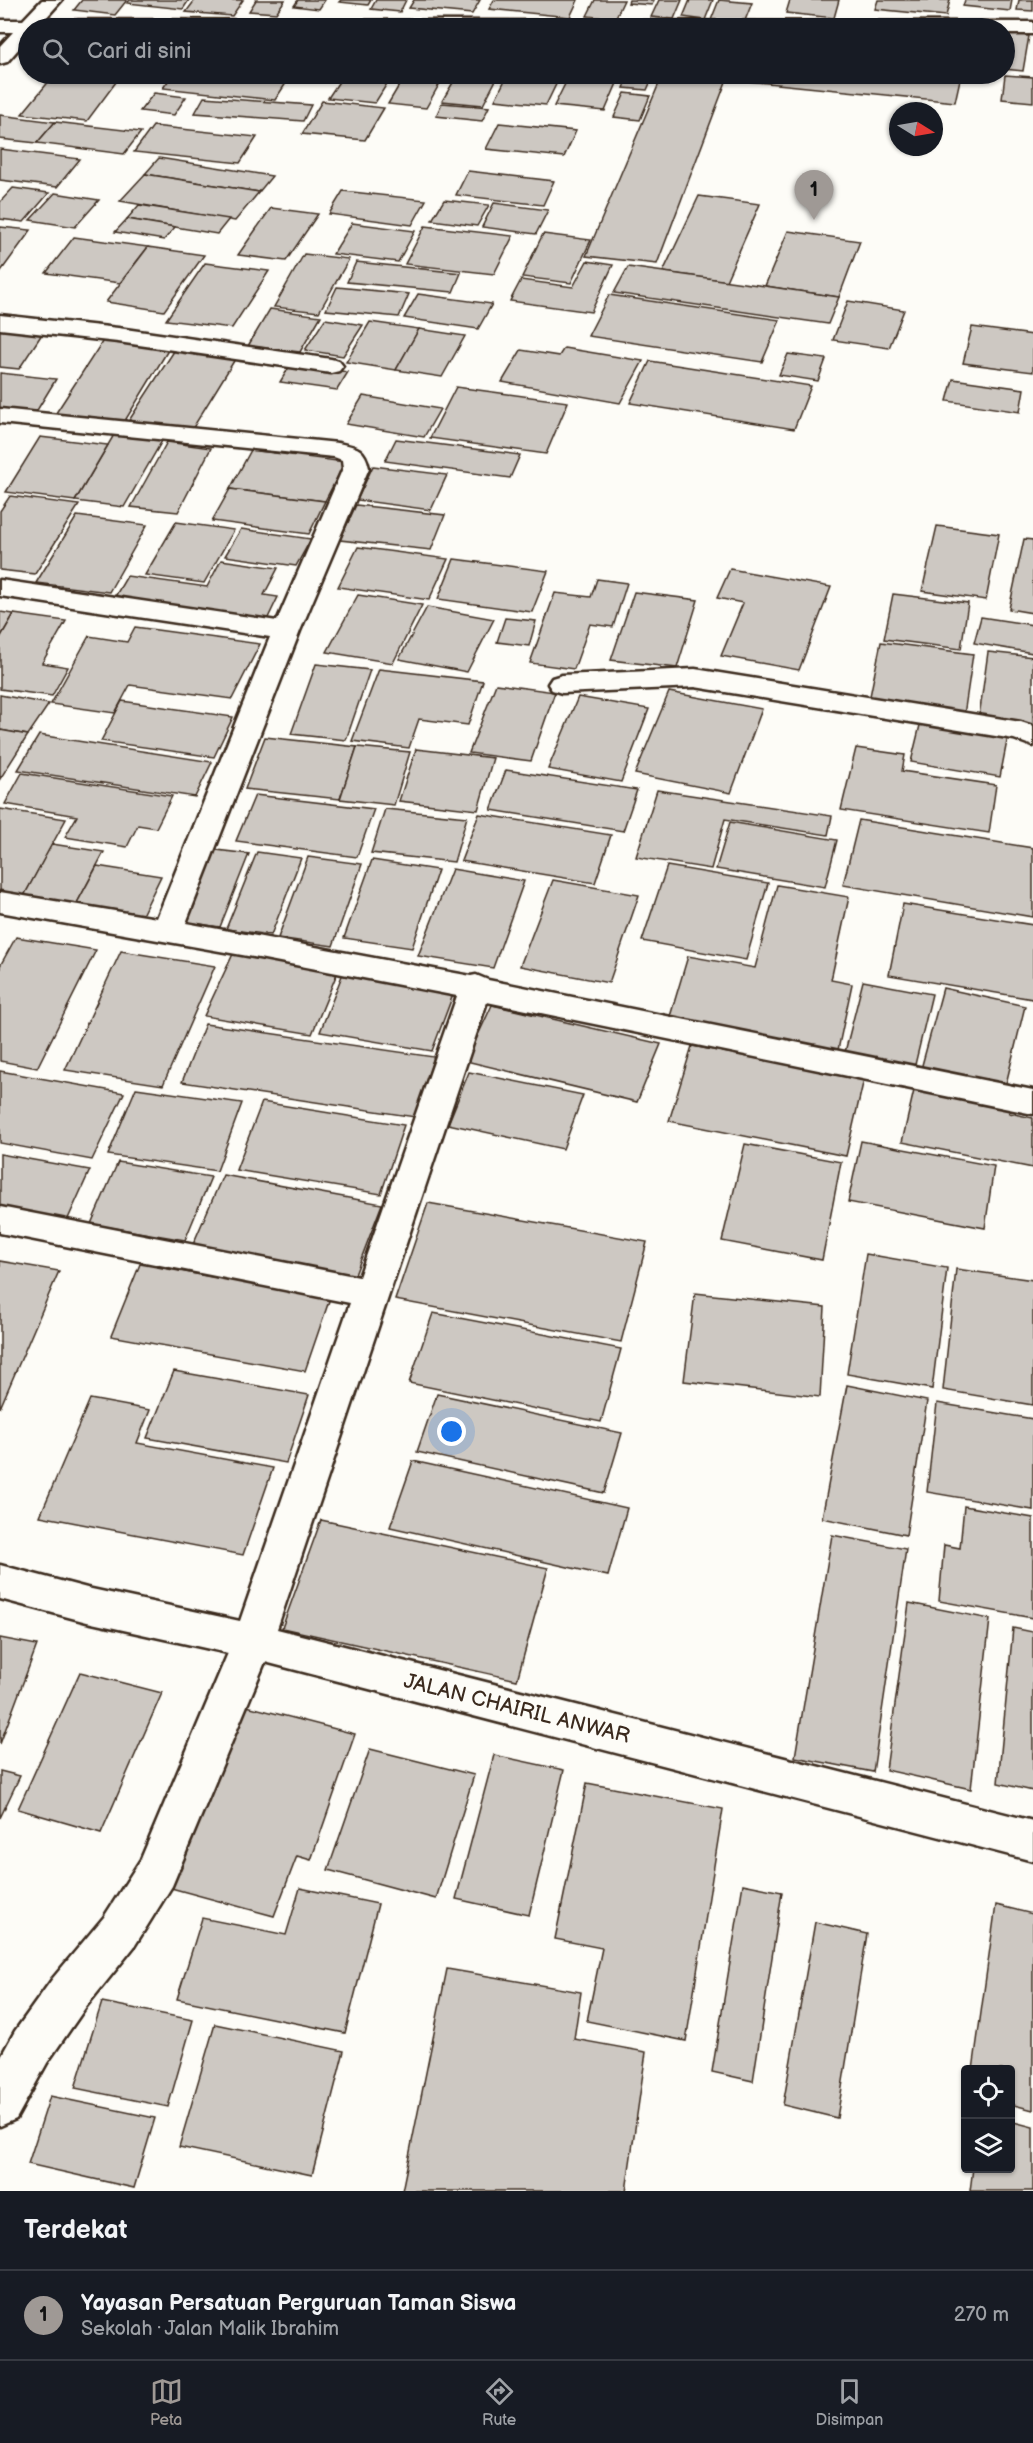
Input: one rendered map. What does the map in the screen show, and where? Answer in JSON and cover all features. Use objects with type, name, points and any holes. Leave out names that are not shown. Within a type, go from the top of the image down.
[{"type":"street","points":[[35,18],[52,0]]},
{"type":"street","points":[[293,18],[546,18]]},
{"type":"street","points":[[0,26],[18,26]]},
{"type":"street","points":[[1015,27],[1033,28]]},
{"type":"street","points":[[0,58],[18,37]]},
{"type":"street","points":[[0,322],[118,335],[331,366]]},
{"type":"street","points":[[0,416],[338,450],[354,456],[356,468],[286,631],[168,929]]},
{"type":"street","points":[[0,588],[286,631]]},
{"type":"street","points":[[562,684],[695,678],[1021,731],[1033,737]]},
{"type":"street","points":[[0,902],[168,929],[476,986],[1033,1102]]},
{"type":"street","points":[[0,2103],[31,2047],[69,1993],[119,1932],[157,1872],[253,1641],[476,986]]},
{"type":"street","points":[[0,1220],[372,1293]]},
{"type":"street","name":"JALAN CHAIRIL ANWAR","points":[[0,1582],[87,1605],[253,1641],[1033,1841]]},
{"type":"building","points":[[82,0],[127,0],[115,15],[74,10]]},
{"type":"building","points":[[130,0],[189,0],[183,9],[127,3]]},
{"type":"building","points":[[195,0],[243,0],[232,16],[186,12]]},
{"type":"building","points":[[256,0],[285,0],[276,13],[249,11]]},
{"type":"building","points":[[298,0],[325,0],[319,9],[294,6]]},
{"type":"building","points":[[341,0],[371,0],[368,5],[339,2]]},
{"type":"building","points":[[376,0],[406,0],[400,12],[371,9]]},
{"type":"building","points":[[414,0],[480,0],[472,14],[409,8]]},
{"type":"building","points":[[494,0],[578,0],[570,17],[489,9]]},
{"type":"building","points":[[595,0],[624,0],[615,18],[587,16]]},
{"type":"building","points":[[629,0],[654,0],[652,5],[628,3]]},
{"type":"building","points":[[659,0],[682,0],[674,18],[651,17]]},
{"type":"building","points":[[690,0],[713,0],[706,18],[683,17]]},
{"type":"building","points":[[719,0],[752,3],[746,18],[712,18]]},
{"type":"building","points":[[790,0],[839,0],[834,18],[786,13]]},
{"type":"building","points":[[878,0],[950,0],[946,16],[875,9]]},
{"type":"building","points":[[965,0],[1012,0],[1010,11],[963,6]]},
{"type":"building","points":[[1019,0],[1033,0],[1033,11],[1017,10]]},
{"type":"building","points":[[1015,34],[1029,36],[1023,71],[1015,70]]},
{"type":"building","points":[[1015,76],[1033,77],[1033,102],[1002,99],[1004,84],[1015,84]]},
{"type":"building","points":[[47,84],[115,84],[87,121],[22,114]]},
{"type":"building","points":[[166,84],[285,84],[275,100],[163,88]]},
{"type":"building","points":[[337,84],[387,84],[375,103],[328,98]]},
{"type":"building","points":[[400,84],[439,84],[426,108],[388,104]]},
{"type":"building","points":[[452,84],[494,84],[483,105],[442,101]]},
{"type":"building","points":[[503,84],[556,84],[546,105],[495,100]]},
{"type":"building","points":[[565,84],[617,84],[605,111],[554,106]]},
{"type":"building","points":[[626,84],[650,84],[647,90],[624,88]]},
{"type":"building","points":[[659,84],[725,84],[657,264],[586,256]]},
{"type":"building","points":[[777,84],[959,84],[955,102]]},
{"type":"building","points":[[154,93],[186,97],[174,115],[140,111]]},
{"type":"building","points":[[625,93],[650,96],[640,120],[614,117]]},
{"type":"building","points":[[204,97],[311,105],[303,121],[195,113]]},
{"type":"building","points":[[322,101],[384,108],[365,140],[302,134]]},
{"type":"building","points":[[442,103],[489,107],[482,121],[436,116]]},
{"type":"building","points":[[0,115],[55,122],[37,143],[0,139]]},
{"type":"building","points":[[55,122],[141,132],[124,154],[37,143]]},
{"type":"building","points":[[499,123],[576,131],[564,157],[486,149]]},
{"type":"building","points":[[153,126],[257,137],[240,163],[134,152]]},
{"type":"building","points":[[0,149],[80,159],[57,187],[0,180]]},
{"type":"building","points":[[159,158],[272,176],[259,192],[145,174]]},
{"type":"building","points":[[468,171],[554,181],[543,205],[456,195]]},
{"type":"building","points":[[145,174],[259,192],[235,221],[120,201]]},
{"type":"building","points":[[13,188],[49,193],[24,222],[0,219],[0,202]]},
{"type":"building","points":[[343,191],[426,200],[412,225],[329,214]]},
{"type":"building","points":[[55,193],[99,200],[75,227],[30,220]]},
{"type":"building","points":[[699,196],[760,204],[726,281],[663,272]]},
{"type":"building","points":[[444,200],[489,205],[477,226],[432,220]]},
{"type":"building","points":[[494,203],[548,210],[536,234],[482,227]]},
{"type":"building","points":[[139,205],[229,219],[217,234],[127,219]]},
{"type":"building","points":[[271,208],[318,214],[286,261],[238,255]]},
{"type":"building","points":[[127,219],[175,227],[164,240],[115,232]]},
{"type":"building","points":[[352,223],[415,231],[398,262],[333,254]]},
{"type":"building","points":[[425,226],[513,236],[494,274],[405,264]]},
{"type":"building","points":[[0,227],[31,230],[1,271],[0,270]]},
{"type":"building","points":[[788,231],[860,241],[839,297],[765,286]]},
{"type":"building","points":[[543,234],[591,240],[571,283],[522,277]]},
{"type":"building","points":[[74,237],[148,247],[120,283],[46,273]]},
{"type":"building","points":[[148,247],[204,255],[164,311],[106,302]]},
{"type":"building","points":[[304,254],[349,259],[319,312],[274,307]]},
{"type":"building","points":[[587,261],[613,265],[591,312],[510,301],[521,280],[573,287]]},
{"type":"building","points":[[356,262],[461,273],[453,292],[347,282]]},
{"type":"building","points":[[205,263],[269,271],[232,328],[166,320]]},
{"type":"building","points":[[628,267],[839,297],[828,324],[614,293]]},
{"type":"building","points":[[337,287],[409,294],[399,317],[326,310]]},
{"type":"building","points":[[418,294],[492,304],[478,329],[404,318]]},
{"type":"building","points":[[609,295],[780,320],[762,362],[588,336]]},
{"type":"building","points":[[848,301],[904,310],[889,348],[833,340]]},
{"type":"building","points":[[270,309],[321,316],[300,352],[248,346]]},
{"type":"building","points":[[325,319],[363,325],[343,356],[305,350]]},
{"type":"building","points":[[370,322],[419,329],[396,370],[346,362]]},
{"type":"building","points":[[0,326],[44,331],[19,369],[0,367]]},
{"type":"building","points":[[972,327],[1033,335],[1033,372],[963,363]]},
{"type":"building","points":[[419,329],[465,336],[442,377],[396,370]]},
{"type":"building","points":[[104,339],[170,347],[123,424],[54,416]]},
{"type":"building","points":[[176,348],[237,356],[191,431],[128,422]]},
{"type":"building","points":[[564,348],[643,361],[620,403],[502,382],[521,350],[559,356]]},
{"type":"building","points":[[788,354],[826,359],[818,381],[779,375]]},
{"type":"building","points":[[650,361],[811,386],[794,429],[630,403]]},
{"type":"building","points":[[291,364],[348,372],[337,390],[280,382]]},
{"type":"building","points":[[0,373],[56,379],[33,417],[0,413]]},
{"type":"building","points":[[953,379],[1024,389],[1020,412],[947,401]]},
{"type":"building","points":[[456,387],[568,402],[546,454],[430,438]]},
{"type":"building","points":[[363,396],[440,409],[424,437],[346,424]]},
{"type":"building","points":[[115,433],[163,439],[124,507],[75,501]]},
{"type":"building","points":[[40,437],[108,445],[75,501],[6,492]]},
{"type":"building","points":[[396,439],[520,455],[510,478],[385,461]]},
{"type":"building","points":[[167,442],[211,448],[178,512],[131,507]]},
{"type":"building","points":[[251,450],[345,462],[325,501],[230,489]]},
{"type":"building","points":[[373,466],[447,475],[431,510],[357,500]]},
{"type":"building","points":[[230,489],[325,501],[309,534],[212,521]]},
{"type":"building","points":[[10,496],[79,505],[35,574],[0,570],[0,511]]},
{"type":"building","points":[[356,505],[445,515],[431,550],[340,540]]},
{"type":"building","points":[[77,516],[147,525],[109,592],[36,583]]},
{"type":"building","points":[[176,522],[234,530],[204,583],[145,575]]},
{"type":"building","points":[[937,526],[999,534],[986,600],[922,591]]},
{"type":"building","points":[[241,529],[311,539],[296,566],[225,556]]},
{"type":"building","points":[[1024,539],[1033,540],[1033,613],[1009,609]]},
{"type":"building","points":[[358,547],[448,559],[429,600],[338,587]]},
{"type":"building","points":[[454,559],[548,571],[532,612],[438,599]]},
{"type":"building","points":[[221,560],[278,568],[264,595],[278,597],[266,622],[113,600],[127,576],[207,587]]},
{"type":"building","points":[[730,569],[831,587],[799,670],[721,656],[743,603],[717,598]]},
{"type":"building","points":[[597,579],[627,583],[613,627],[590,624],[574,669],[530,663],[555,593],[591,597]]},
{"type":"building","points":[[634,592],[698,600],[677,668],[611,660]]},
{"type":"building","points":[[893,594],[968,603],[961,649],[884,639]]},
{"type":"building","points":[[358,595],[422,605],[393,663],[327,652]]},
{"type":"building","points":[[427,607],[494,619],[467,672],[399,659]]},
{"type":"building","points":[[0,612],[14,614],[0,638]]},
{"type":"building","points":[[14,614],[66,621],[42,663],[68,667],[52,696],[0,689],[0,638]]},
{"type":"building","points":[[981,617],[1033,625],[1033,653],[974,643]]},
{"type":"building","points":[[505,618],[536,621],[529,646],[497,642]]},
{"type":"building","points":[[135,627],[260,644],[232,699],[130,685],[115,713],[51,704],[89,636],[127,642]]},
{"type":"building","points":[[881,642],[973,654],[964,715],[869,701]]},
{"type":"building","points":[[988,652],[1033,657],[1033,724],[979,717]]},
{"type":"building","points":[[316,664],[370,670],[346,740],[291,734]]},
{"type":"building","points":[[379,669],[483,681],[468,725],[419,719],[409,748],[352,741]]},
{"type":"building","points":[[496,684],[555,692],[531,761],[469,753]]},
{"type":"building","points":[[669,692],[762,709],[731,793],[635,774]]},
{"type":"building","points":[[0,695],[49,704],[28,735],[0,730]]},
{"type":"building","points":[[578,697],[649,709],[621,782],[548,769]]},
{"type":"building","points":[[122,701],[233,717],[214,757],[101,741]]},
{"type":"building","points":[[921,721],[1008,736],[1000,777],[911,762]]},
{"type":"building","points":[[0,730],[28,735],[0,779]]},
{"type":"building","points":[[39,735],[212,762],[195,797],[18,770]]},
{"type":"building","points":[[265,737],[357,747],[340,799],[245,789]]},
{"type":"building","points":[[357,747],[410,752],[394,805],[340,799]]},
{"type":"building","points":[[856,748],[905,755],[902,771],[996,785],[989,833],[841,810]]},
{"type":"building","points":[[416,749],[493,758],[478,810],[399,801]]},
{"type":"building","points":[[506,770],[637,790],[623,831],[491,810]]},
{"type":"building","points":[[22,773],[172,796],[156,828],[138,825],[127,847],[65,837],[77,816],[5,804]]},
{"type":"building","points":[[657,790],[832,816],[828,835],[725,819],[711,869],[636,857]]},
{"type":"building","points":[[255,795],[374,809],[357,857],[236,841]]},
{"type":"building","points":[[0,809],[66,819],[24,896],[0,892]]},
{"type":"building","points":[[385,809],[467,817],[454,862],[371,853]]},
{"type":"building","points":[[479,814],[611,835],[595,883],[461,861]]},
{"type":"building","points":[[859,820],[1033,848],[1033,917],[843,885]]},
{"type":"building","points":[[730,822],[837,840],[825,887],[716,869]]},
{"type":"building","points":[[52,844],[104,852],[76,905],[24,896]]},
{"type":"building","points":[[208,849],[249,854],[220,927],[179,921]]},
{"type":"building","points":[[257,852],[301,858],[271,935],[226,929]]},
{"type":"building","points":[[308,857],[362,864],[333,946],[278,938]]},
{"type":"building","points":[[372,860],[438,870],[412,948],[344,938]]},
{"type":"building","points":[[97,866],[161,876],[142,915],[76,905]]},
{"type":"building","points":[[667,866],[768,883],[746,960],[642,941]]},
{"type":"building","points":[[452,869],[524,881],[493,968],[418,956]]},
{"type":"building","points":[[553,880],[639,895],[609,983],[520,966]]},
{"type":"building","points":[[777,885],[849,897],[831,980],[852,984],[838,1050],[669,1020],[688,956],[755,968]]},
{"type":"building","points":[[903,904],[1033,925],[1033,999],[889,975]]},
{"type":"building","points":[[16,937],[96,950],[37,1068],[0,1061],[0,966]]},
{"type":"building","points":[[121,951],[215,966],[163,1085],[65,1070]]},
{"type":"building","points":[[233,954],[338,971],[312,1034],[204,1016]]},
{"type":"building","points":[[343,973],[454,992],[432,1051],[320,1032]]},
{"type":"building","points":[[863,981],[932,994],[914,1069],[844,1056]]},
{"type":"building","points":[[943,988],[1025,1006],[1005,1088],[921,1069]]},
{"type":"building","points":[[492,1005],[661,1044],[637,1102],[466,1061]]},
{"type":"building","points":[[205,1024],[434,1057],[415,1117],[182,1082]]},
{"type":"building","points":[[692,1046],[864,1079],[846,1156],[669,1121]]},
{"type":"building","points":[[0,1071],[124,1093],[92,1160],[0,1143]]},
{"type":"building","points":[[469,1072],[583,1095],[563,1149],[448,1124]]},
{"type":"building","points":[[915,1086],[1011,1105],[1009,1113],[1033,1118],[1033,1168],[902,1142]]},
{"type":"building","points":[[136,1088],[242,1103],[217,1171],[108,1155]]},
{"type":"building","points":[[262,1102],[404,1125],[381,1194],[236,1170]]},
{"type":"building","points":[[861,1141],[994,1166],[985,1228],[848,1202]]},
{"type":"building","points":[[745,1144],[841,1162],[822,1260],[722,1241]]},
{"type":"building","points":[[0,1154],[90,1170],[67,1221],[0,1209]]},
{"type":"building","points":[[118,1162],[211,1177],[185,1240],[91,1224]]},
{"type":"building","points":[[223,1175],[382,1204],[353,1280],[191,1249]]},
{"type":"building","points":[[428,1203],[647,1242],[621,1342],[395,1300]]},
{"type":"building","points":[[866,1254],[947,1268],[932,1389],[847,1374]]},
{"type":"building","points":[[0,1261],[59,1271],[0,1408]]},
{"type":"building","points":[[140,1264],[330,1298],[305,1371],[111,1336]]},
{"type":"building","points":[[956,1269],[1033,1280],[1033,1405],[943,1390]]},
{"type":"building","points":[[695,1293],[825,1307],[820,1397],[684,1381]]},
{"type":"building","points":[[433,1313],[621,1349],[601,1422],[409,1383]]},
{"type":"building","points":[[174,1371],[309,1395],[286,1463],[147,1438]]},
{"type":"building","points":[[847,1385],[927,1401],[906,1535],[822,1518]]},
{"type":"building","points":[[437,1394],[622,1433],[604,1493],[417,1452]]},
{"type":"building","points":[[90,1399],[150,1410],[137,1443],[273,1468],[243,1555],[40,1516]]},
{"type":"building","points":[[937,1403],[1033,1419],[1033,1510],[927,1492]]},
{"type":"building","points":[[413,1461],[627,1508],[608,1576],[390,1527]]},
{"type":"building","points":[[964,1506],[1033,1518],[1033,1618],[939,1601],[944,1545],[960,1548]]},
{"type":"building","points":[[321,1520],[548,1568],[517,1680],[282,1628]]},
{"type":"building","points":[[832,1535],[906,1549],[873,1772],[795,1757]]},
{"type":"building","points":[[909,1603],[990,1619],[971,1789],[886,1770]]},
{"type":"building","points":[[1013,1628],[1033,1632],[1033,1791],[998,1783]]},
{"type":"building","points":[[0,1638],[37,1645],[0,1744]]},
{"type":"building","points":[[80,1672],[162,1693],[101,1833],[18,1809]]},
{"type":"building","points":[[243,1705],[355,1734],[311,1860],[297,1856],[274,1916],[171,1888]]},
{"type":"building","points":[[370,1749],[474,1775],[436,1899],[328,1870]]},
{"type":"building","points":[[494,1755],[564,1770],[529,1915],[456,1899]]},
{"type":"building","points":[[0,1771],[20,1776],[0,1818]]},
{"type":"building","points":[[587,1783],[723,1809],[686,2041],[587,2021],[602,1948],[555,1939]]},
{"type":"building","points":[[743,1884],[782,1892],[753,2081],[712,2072]]},
{"type":"building","points":[[300,1888],[378,1904],[345,2033],[177,1999],[202,1918],[286,1935]]},
{"type":"building","points":[[996,1905],[1033,1914],[1033,2110],[1015,2105],[1015,2065],[974,2065]]},
{"type":"building","points":[[815,1922],[867,1934],[837,2118],[783,2105]]},
{"type":"building","points":[[447,1969],[581,1992],[574,2039],[646,2052],[626,2191],[402,2191]]},
{"type":"building","points":[[102,2002],[193,2020],[168,2107],[75,2088]]},
{"type":"building","points":[[215,2024],[344,2051],[312,2175],[179,2147]]},
{"type":"building","points":[[50,2096],[155,2118],[134,2188],[28,2164]]},
{"type":"building","points":[[1015,2122],[1033,2127],[1033,2191],[970,2191],[972,2173],[1015,2173]]},
{"type":"place","name":"Yayasan Persatuan Perguruan Taman Siswa","points":[[814,220]]}]
